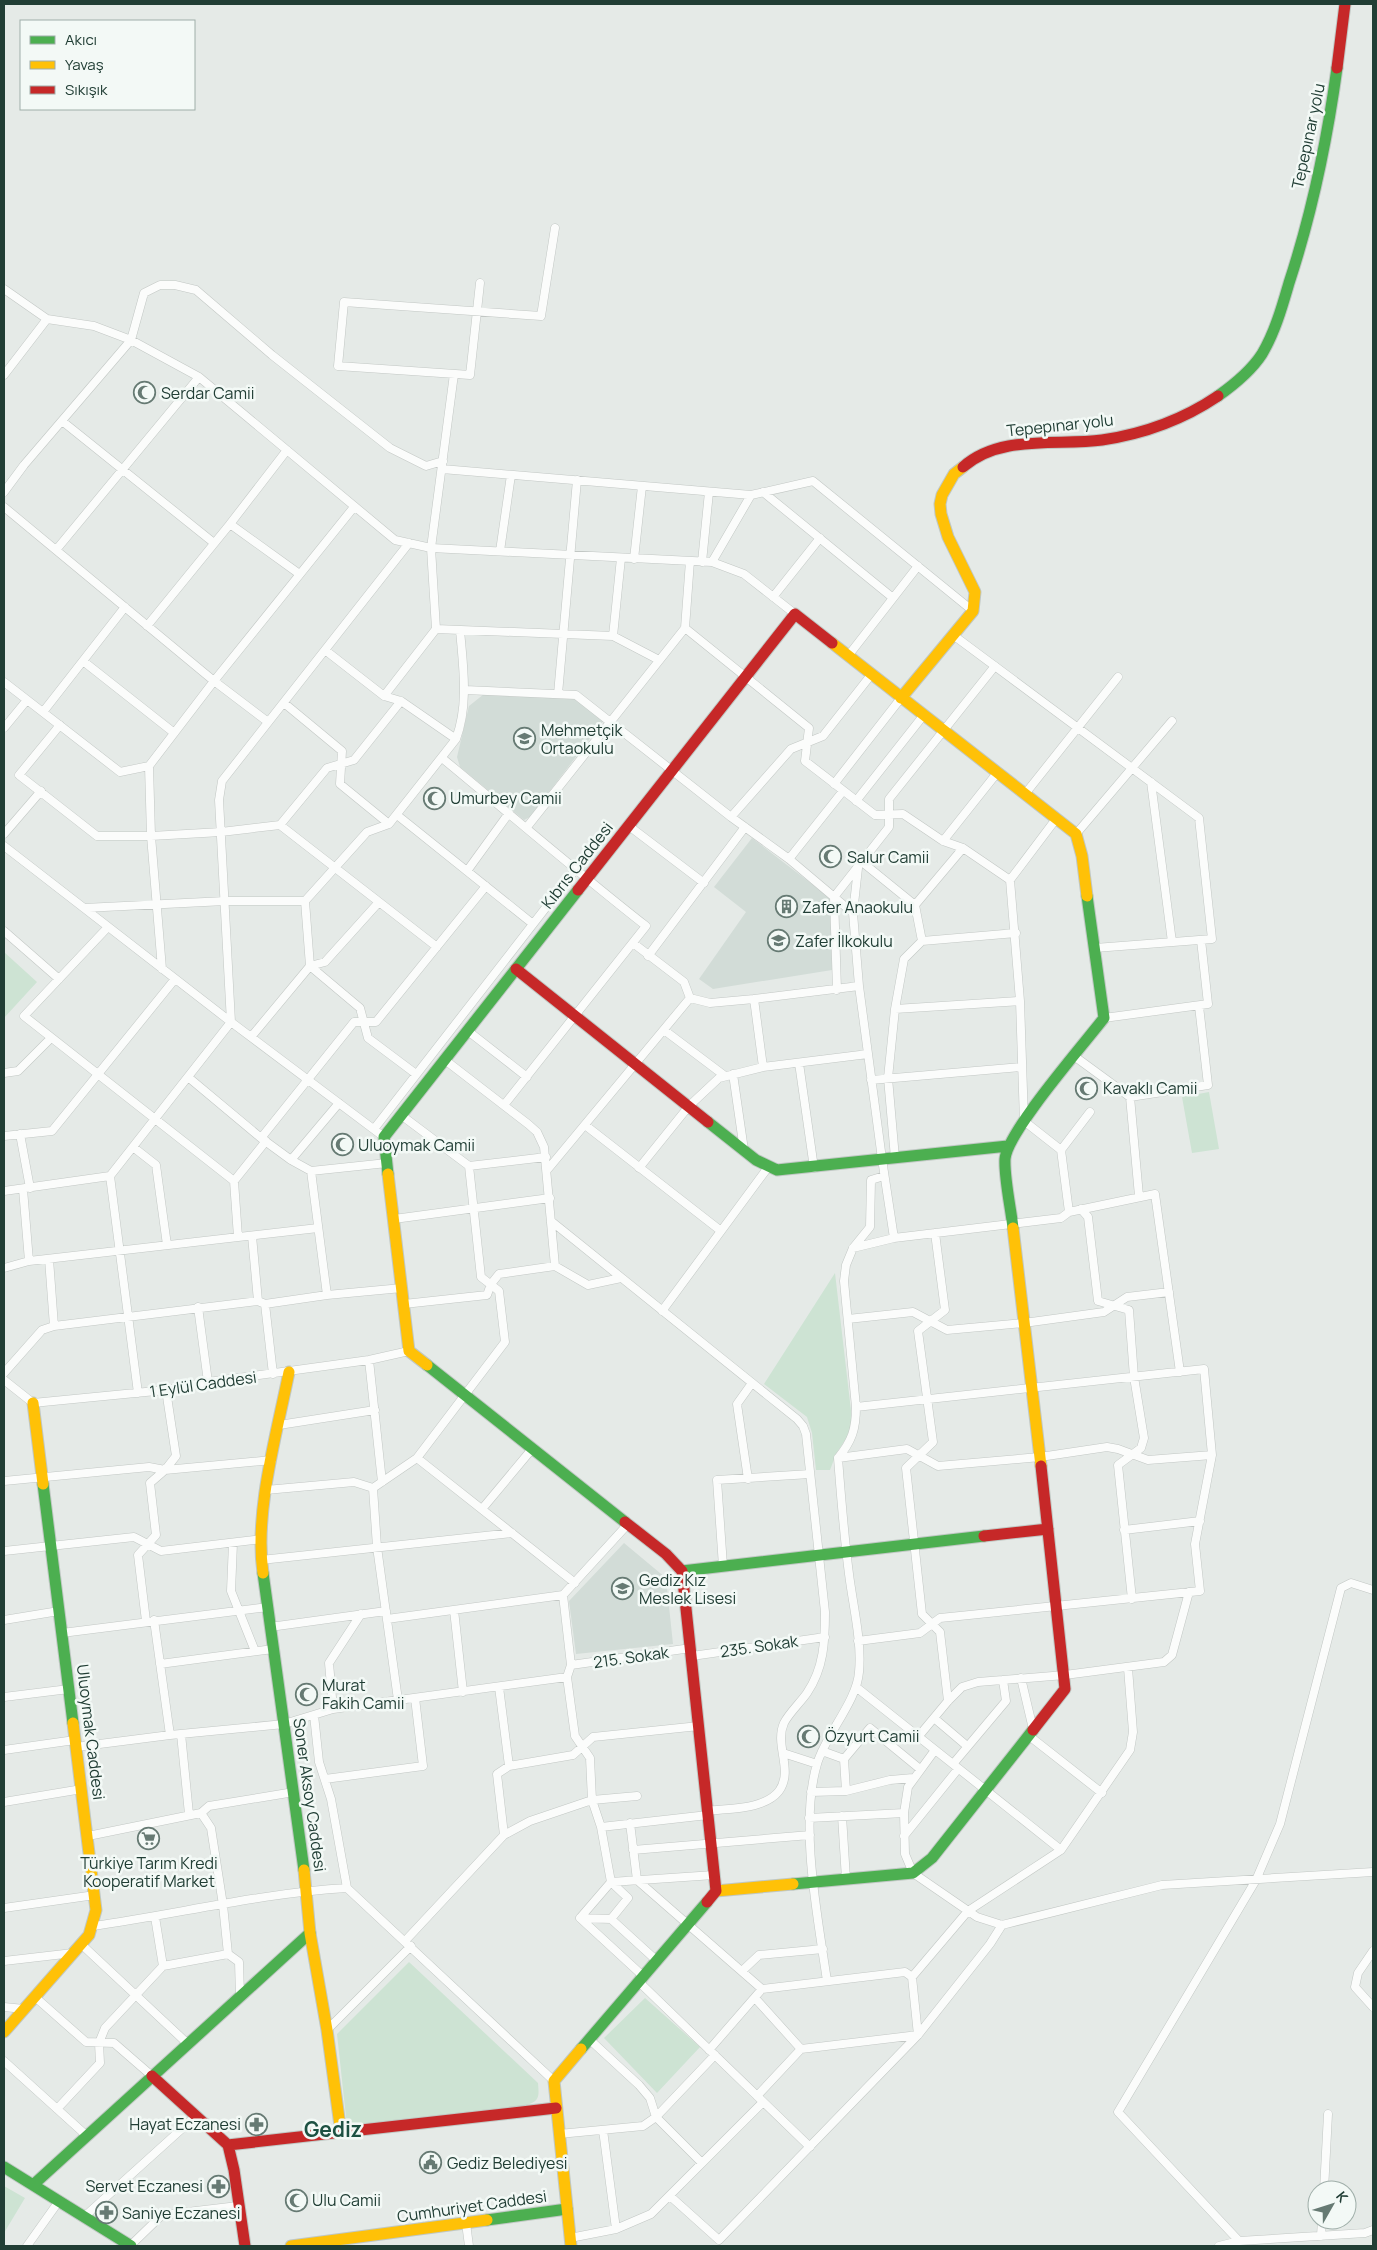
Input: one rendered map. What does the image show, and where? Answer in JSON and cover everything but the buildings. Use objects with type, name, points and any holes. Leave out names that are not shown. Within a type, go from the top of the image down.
[{"type":"street","name":"Tepepınar yolu","points":[[972,611],[976,595],[940,516],[941,496],[956,472],[974,456],[1011,444],[1101,440],[1150,429],[1199,408],[1236,382],[1260,356],[1276,321],[1299,253],[1335,89],[1345,4]]},
{"type":"street","points":[[480,283],[476,311],[470,375],[338,366],[344,302],[476,311],[542,316],[555,228]]},
{"type":"street","points":[[4,492],[131,340],[144,293],[160,285],[188,287],[196,290],[272,355],[390,448],[426,466],[442,465],[510,475],[751,495],[813,481],[972,611],[834,784]]},
{"type":"street","points":[[4,289],[47,319],[94,326],[131,340],[199,378],[395,540],[431,548],[712,562],[744,574],[1076,834],[1082,856],[1104,1018]]},
{"type":"street","points":[[5,371],[47,319]]},
{"type":"street","points":[[384,696],[436,629],[431,548],[454,374]]},
{"type":"street","points":[[56,550],[199,378]]},
{"type":"street","points":[[62,421],[214,543]]},
{"type":"street","points":[[147,626],[287,450]]},
{"type":"street","points":[[500,551],[510,475]]},
{"type":"street","points":[[558,694],[577,480]]},
{"type":"street","points":[[634,558],[642,486]]},
{"type":"street","points":[[702,562],[710,492]]},
{"type":"street","points":[[763,492],[893,598]]},
{"type":"street","points":[[712,562],[751,495]]},
{"type":"street","points":[[162,969],[156,905],[149,766],[298,573],[354,506]]},
{"type":"street","points":[[4,507],[214,681],[268,722]]},
{"type":"street","points":[[230,524],[298,573]]},
{"type":"street","points":[[774,597],[820,538]]},
{"type":"street","points":[[4,1191],[110,1176],[231,1022],[221,832],[220,800],[222,781],[408,543]]},
{"type":"street","points":[[614,636],[621,558]]},
{"type":"street","points":[[527,826],[685,628],[690,561]]},
{"type":"street","points":[[848,656],[918,566]]},
{"type":"street","points":[[43,712],[125,607]]},
{"type":"street","name":"Kıbrıs Caddesi","points":[[384,1137],[795,614]]},
{"type":"street","points":[[685,628],[809,728],[805,761],[844,792],[875,815],[903,814],[943,841],[963,848],[1010,880]]},
{"type":"street","points":[[436,629],[614,636],[659,660]]},
{"type":"street","points":[[416,1074],[368,1038],[366,1022],[360,1008],[310,966],[305,901],[367,832],[389,824],[456,739],[465,690],[460,630]]},
{"type":"street","points":[[953,635],[1199,818],[1212,939],[1095,948]]},
{"type":"street","points":[[325,650],[384,696],[401,701],[456,739]]},
{"type":"street","points":[[83,662],[174,732]]},
{"type":"street","points":[[837,990],[834,897],[889,826],[889,799],[995,666]]},
{"type":"street","points":[[731,817],[791,749],[823,736],[871,675]]},
{"type":"street","points":[[1025,794],[1118,677]]},
{"type":"street","points":[[4,682],[120,772],[149,766]]},
{"type":"street","points":[[465,690],[576,696],[611,721],[731,817],[789,859],[854,913]]},
{"type":"street","points":[[4,728],[27,700]]},
{"type":"street","points":[[280,826],[327,768],[341,766],[354,760],[401,701]]},
{"type":"street","points":[[284,703],[342,750],[340,784],[389,824]]},
{"type":"street","points":[[856,801],[923,716]]},
{"type":"street","points":[[1076,834],[1172,721]]},
{"type":"street","points":[[60,726],[19,775],[97,836],[152,836],[280,826],[437,947]]},
{"type":"street","points":[[442,758],[527,826],[587,880],[646,926],[504,1105]]},
{"type":"street","points":[[943,841],[997,773]]},
{"type":"street","points":[[1151,782],[1172,942]]},
{"type":"street","points":[[4,834],[41,791]]},
{"type":"street","points":[[789,859],[844,792]]},
{"type":"street","points":[[467,871],[509,813]]},
{"type":"street","points":[[397,815],[533,924]]},
{"type":"street","points":[[1056,819],[1010,880],[1016,933],[1020,1001],[1024,1121],[1061,1150],[1069,1212]]},
{"type":"street","points":[[629,826],[704,883]]},
{"type":"street","points":[[648,956],[746,827]]},
{"type":"street","points":[[4,846],[231,1022],[384,1137],[409,1351],[628,1524],[676,1563],[682,1571],[716,1891]]},
{"type":"street","points":[[915,905],[963,848]]},
{"type":"street","points":[[860,865],[915,905],[922,942]]},
{"type":"street","points":[[860,865],[854,913],[859,986],[894,1238]]},
{"type":"street","points":[[374,1129],[575,870]]},
{"type":"street","points":[[238,1237],[234,1181],[263,1139],[307,1079],[354,1022],[376,1022],[486,886]]},
{"type":"street","points":[[84,908],[225,902],[305,901]]},
{"type":"street","points":[[252,1037],[310,966],[325,962],[379,902]]},
{"type":"street","points":[[108,927],[24,1016],[234,1181]]},
{"type":"street","points":[[4,932],[59,979]]},
{"type":"street","points":[[895,1158],[888,1078],[895,1009],[904,959],[922,942],[1016,933]]},
{"type":"street","points":[[554,2080],[716,1891],[913,1873],[932,1858],[1065,1689],[1066,1675],[1005,1160],[1008,1146],[1024,1121],[1104,1018],[1208,1004],[1202,940]]},
{"type":"street","points":[[633,944],[684,982],[690,998]]},
{"type":"street","points":[[516,969],[756,1160],[777,1170],[814,1168],[1008,1146]]},
{"type":"street","points":[[4,1136],[52,1131],[175,979]]},
{"type":"street","points":[[690,998],[710,1002],[754,999],[859,986]]},
{"type":"street","points":[[548,1169],[690,998]]},
{"type":"street","points":[[754,999],[763,1067]]},
{"type":"street","points":[[895,1009],[1020,1001]]},
{"type":"street","points":[[1074,1056],[1130,1097],[1208,1085],[1199,1006]]},
{"type":"street","points":[[664,1030],[729,1075],[744,1150]]},
{"type":"street","points":[[468,1031],[527,1077]]},
{"type":"street","points":[[4,1073],[18,1071],[51,1038]]},
{"type":"street","points":[[639,1168],[689,1106],[708,1086],[729,1075],[763,1067],[868,1054]]},
{"type":"street","points":[[445,1060],[537,1132],[544,1147],[548,1169],[555,1266]]},
{"type":"street","points":[[799,1063],[814,1168]]},
{"type":"street","points":[[871,1080],[1021,1067]]},
{"type":"street","points":[[188,1077],[263,1139],[311,1172],[387,1163]]},
{"type":"street","points":[[1130,1097],[1139,1196]]},
{"type":"street","points":[[291,1160],[339,1103]]},
{"type":"street","points":[[1061,1150],[1090,1112]]},
{"type":"street","points":[[401,1115],[469,1166],[546,1157]]},
{"type":"street","points":[[584,1125],[721,1231]]},
{"type":"street","points":[[20,1134],[26,1189],[29,1261]]},
{"type":"street","points":[[133,1146],[156,1165],[167,1245]]},
{"type":"street","points":[[373,1488],[417,1458],[505,1342],[499,1291],[481,1277],[469,1166]]},
{"type":"street","points":[[662,1311],[769,1166]]},
{"type":"street","points":[[311,1172],[327,1295]]},
{"type":"street","points":[[110,1176],[138,1393]]},
{"type":"street","points":[[827,1981],[814,1882],[809,1804],[817,1764],[822,1751],[856,1688],[860,1672],[858,1641],[846,1552],[838,1458],[849,1444],[856,1427],[856,1407],[844,1281],[846,1265],[853,1248],[870,1227],[871,1180],[884,1176]]},
{"type":"street","points":[[853,1248],[894,1238],[1062,1218],[1069,1212],[1155,1194],[1180,1372]]},
{"type":"street","points":[[394,1219],[550,1198]]},
{"type":"street","points":[[1081,1209],[1088,1217],[1098,1300],[1129,1310],[1134,1377],[1144,1438],[1143,1445],[1118,1465],[1132,1598]]},
{"type":"street","points":[[552,1221],[803,1426],[806,1434],[825,1612],[825,1637],[819,1671],[808,1691],[784,1723],[781,1738],[785,1766],[784,1782],[779,1791],[770,1799],[754,1805],[707,1813],[601,1826]]},
{"type":"street","points":[[4,1268],[29,1261],[318,1228]]},
{"type":"street","points":[[935,1233],[945,1310],[918,1331],[933,1442],[906,1468],[916,1544],[922,1614],[940,1632],[948,1701]]},
{"type":"street","points":[[252,1236],[274,1374]]},
{"type":"street","points":[[49,1259],[54,1326]]},
{"type":"street","points":[[404,1304],[487,1295],[491,1284],[499,1274],[555,1266],[588,1285],[621,1278]]},
{"type":"street","points":[[4,1374],[42,1330],[54,1326],[198,1307],[402,1288]]},
{"type":"street","points":[[848,1319],[913,1312],[947,1330],[1024,1323],[1104,1312],[1127,1297],[1169,1292]]},
{"type":"street","points":[[198,1307],[208,1382]]},
{"type":"street","name":"1 Eylül Caddesi","points":[[33,1403],[166,1390],[208,1382],[369,1360],[409,1351]]},
{"type":"street","points":[[369,1360],[382,1482]]},
{"type":"street","points":[[856,1407],[1204,1369],[1212,1456],[1195,1544],[1200,1591],[940,1618],[920,1633],[858,1641]]},
{"type":"street","name":"Soner Aksoy Caddesi","points":[[289,1372],[262,1512],[261,1560],[307,1890],[310,1933],[327,2030],[341,2133]]},
{"type":"street","points":[[4,1380],[33,1403]]},
{"type":"street","points":[[748,1478],[737,1404],[752,1383]]},
{"type":"street","points":[[166,1390],[176,1456],[165,1470],[150,1483],[156,1535],[138,1555],[160,1664],[170,1735]]},
{"type":"street","name":"Uluoymak Caddesi","points":[[33,1403],[95,1895],[96,1910],[93,1926]]},
{"type":"street","points":[[279,1425],[375,1410]]},
{"type":"street","points":[[838,1458],[907,1449],[938,1466],[1040,1457],[1107,1447],[1148,1460],[1212,1456]]},
{"type":"street","points":[[482,1509],[532,1449]]},
{"type":"street","points":[[417,1458],[575,1583]]},
{"type":"street","points":[[4,1481],[149,1467],[165,1470],[272,1460]]},
{"type":"street","points":[[723,1566],[717,1480],[810,1474]]},
{"type":"street","points":[[266,1490],[354,1482],[373,1488]]},
{"type":"street","points":[[373,1488],[377,1547],[398,1700]]},
{"type":"street","points":[[1124,1530],[1200,1521]]},
{"type":"street","points":[[270,1627],[361,1614],[386,1615],[454,1610],[563,1596],[628,1524]]},
{"type":"street","points":[[682,1571],[1048,1528]]},
{"type":"street","points":[[261,1560],[512,1533]]},
{"type":"street","points":[[4,1551],[134,1537],[161,1551],[262,1539]]},
{"type":"street","points":[[233,1543],[231,1591],[255,1651]]},
{"type":"street","points":[[1239,2241],[1118,2112],[1256,1880],[1280,1824],[1341,1588],[1351,1583],[1373,1590]]},
{"type":"street","points":[[918,1737],[962,1687],[978,1682],[1066,1675],[1164,1662],[1172,1655],[1189,1592]]},
{"type":"street","points":[[563,1596],[571,1665],[567,1677],[575,1736],[590,1758],[592,1800],[601,1826],[611,1882],[628,1898],[611,1919]]},
{"type":"street","points":[[62,1633],[268,1607]]},
{"type":"street","points":[[454,1610],[463,1692]]},
{"type":"street","points":[[4,1620],[60,1611]]},
{"type":"street","points":[[333,1709],[329,1662],[361,1614]]},
{"type":"street","name":"235. Sokak","points":[[692,1652],[825,1637]]},
{"type":"street","points":[[160,1664],[274,1649]]},
{"type":"street","name":"215. Sokak","points":[[571,1665],[692,1652]]},
{"type":"street","points":[[918,2035],[912,1977],[968,1911],[1061,1850],[1130,1750],[1133,1732],[1128,1668]]},
{"type":"street","points":[[4,1750],[284,1724],[333,1709],[567,1677]]},
{"type":"street","points":[[1020,1678],[1031,1732],[1102,1793]]},
{"type":"street","points":[[904,1836],[956,1766],[968,1746],[1006,1701],[1003,1680]]},
{"type":"street","points":[[499,1687],[510,1766]]},
{"type":"street","points":[[856,1688],[1061,1850]]},
{"type":"street","points":[[4,1697],[69,1689]]},
{"type":"street","points":[[325,1779],[423,1766],[415,1698]]},
{"type":"street","points":[[314,1715],[319,1762],[332,1799],[347,1888],[554,2080],[571,2242],[616,2229],[651,2214],[763,2102]]},
{"type":"street","points":[[934,1718],[968,1746]]},
{"type":"street","points":[[504,1836],[497,1774],[510,1766],[573,1755],[593,1737],[699,1726]]},
{"type":"street","points":[[846,1791],[844,1759],[870,1728],[920,1769]]},
{"type":"street","points":[[181,1734],[189,1814]]},
{"type":"street","points":[[935,1750],[908,1787],[904,1813],[905,1854],[913,1873],[968,1911],[1002,1925],[1162,1885],[1373,1872]]},
{"type":"street","points":[[822,1751],[844,1759]]},
{"type":"street","points":[[783,1753],[817,1764]]},
{"type":"street","points":[[811,1792],[846,1791],[890,1780],[914,1778]]},
{"type":"street","points":[[4,1802],[82,1790]]},
{"type":"street","points":[[88,1836],[201,1812],[208,1806],[294,1792]]},
{"type":"street","points":[[327,2030],[408,1944],[504,1836],[530,1821],[592,1800],[638,1796]]},
{"type":"street","points":[[201,1812],[211,1828],[223,1905],[228,1954]]},
{"type":"street","points":[[809,1818],[904,1813]]},
{"type":"street","points":[[842,1816],[846,1880]]},
{"type":"street","points":[[630,1823],[637,1880],[762,1989]]},
{"type":"street","points":[[633,1850],[810,1835]]},
{"type":"street","points":[[580,1918],[611,1882],[714,1875]]},
{"type":"street","points":[[4,2032],[77,1949],[93,1926],[307,1890],[347,1888]]},
{"type":"street","points":[[4,1908],[95,1895]]},
{"type":"street","points":[[155,1917],[163,1966]]},
{"type":"street","points":[[580,1918],[611,1919],[656,1960]]},
{"type":"street","points":[[580,1918],[712,2052],[810,2147]]},
{"type":"street","points":[[670,2196],[720,2240],[918,2035],[990,1944],[1002,1925]]},
{"type":"street","points":[[33,2185],[310,1933]]},
{"type":"street","points":[[4,1962],[77,1949],[135,1995],[188,2044]]},
{"type":"street","points":[[742,1972],[759,1955],[823,1949]]},
{"type":"street","points":[[1373,1951],[1358,1973],[1355,1987],[1373,2006]]},
{"type":"street","points":[[57,2109],[100,2063],[99,2042],[105,2028],[163,1966],[228,1954],[239,1962],[240,1996]]},
{"type":"street","points":[[559,2134],[643,2126],[656,2117],[712,2052],[762,1989],[905,1972],[912,1977]]},
{"type":"street","points":[[35,1997],[86,2042],[114,2043],[228,2145],[234,2170],[245,2246]]},
{"type":"street","points":[[755,1998],[802,2049]]},
{"type":"street","points":[[4,2007],[24,2009]]},
{"type":"street","points":[[757,2096],[802,2049],[918,2035]]},
{"type":"street","points":[[589,2039],[650,2098],[656,2117],[702,2163]]},
{"type":"street","points":[[4,2061],[87,2136]]},
{"type":"street","points":[[228,2145],[556,2108]]},
{"type":"street","points":[[1325,2180],[1328,2114]]},
{"type":"street","points":[[84,2217],[196,2116]]},
{"type":"street","points":[[603,2130],[616,2229]]},
{"type":"street","points":[[4,2167],[131,2246],[162,2215],[238,2206]]},
{"type":"street","points":[[27,2246],[59,2201]]},
{"type":"street","name":"Cumhuriyet Caddesi","points":[[291,2246],[316,2245],[567,2209]]},
{"type":"street","points":[[466,2223],[469,2246]]},
{"type":"street","points":[[1321,2230],[1321,2236]]},
{"type":"street","points":[[1219,2246],[1239,2241],[1365,2233],[1373,2230]]},
{"type":"shaded area","name":"Mehmetçik Ortaokulu","points":[[484,694],[576,699],[604,720],[530,817],[524,820],[460,767],[457,757],[469,706]]},
{"type":"shaded area","name":"Zafer İlkokulu","points":[[752,838],[830,898],[832,970],[713,989],[699,979],[746,912],[714,887]]},
{"type":"shaded area","name":"Gediz Kız Meslek Lisesi","points":[[624,1543],[666,1578],[673,1644],[576,1654],[569,1601]]},
{"type":"green space","points":[[4,952],[37,982],[4,1018]]},
{"type":"green space","points":[[1209,1092],[1219,1149],[1192,1153],[1182,1097]]},
{"type":"green space","points":[[835,1273],[853,1428],[836,1454],[830,1470],[816,1470],[812,1433],[807,1417],[764,1384]]},
{"type":"green space","points":[[409,1962],[538,2083],[538,2097],[534,2102],[527,2105],[347,2126],[337,2034]]},
{"type":"green space","points":[[645,1998],[700,2047],[657,2093],[604,2038]]},
{"type":"green space","points":[[4,2186],[25,2198],[4,2233]]},
{"type":"traffic: fast","points":[[1218,396],[1242,377],[1258,360],[1267,346],[1278,319],[1312,203],[1329,123],[1337,68]]},
{"type":"traffic: fast","points":[[388,1174],[384,1137],[578,890]]},
{"type":"traffic: fast","points":[[1013,1228],[1005,1167],[1009,1146],[1032,1109],[1104,1018],[1087,896]]},
{"type":"traffic: fast","points":[[708,1122],[756,1160],[777,1170],[1008,1146]]},
{"type":"traffic: fast","points":[[427,1365],[625,1522]]},
{"type":"traffic: fast","points":[[43,1484],[73,1723]]},
{"type":"traffic: fast","points":[[682,1571],[984,1536]]},
{"type":"traffic: fast","points":[[263,1573],[304,1870]]},
{"type":"traffic: fast","points":[[793,1884],[913,1873],[932,1858],[1033,1730]]},
{"type":"traffic: fast","points":[[581,2049],[707,1902]]},
{"type":"traffic: fast","points":[[33,2185],[310,1933]]},
{"type":"traffic: fast","points":[[4,2167],[131,2246]]},
{"type":"traffic: fast","points":[[487,2220],[567,2209]]},
{"type":"traffic: slow","points":[[901,698],[973,611],[975,592],[948,537],[940,504],[942,495],[954,474],[963,467]]},
{"type":"traffic: slow","points":[[832,643],[1076,834],[1082,856],[1087,896]]},
{"type":"traffic: slow","points":[[388,1174],[409,1351],[427,1365]]},
{"type":"traffic: slow","points":[[1013,1228],[1041,1466]]},
{"type":"traffic: slow","points":[[263,1573],[261,1549],[264,1499],[289,1372]]},
{"type":"traffic: slow","points":[[33,1403],[43,1484]]},
{"type":"traffic: slow","points":[[4,2032],[89,1935],[96,1910],[73,1723]]},
{"type":"traffic: slow","points":[[304,1870],[310,1933],[327,2030],[341,2133]]},
{"type":"traffic: slow","points":[[716,1891],[793,1884]]},
{"type":"traffic: slow","points":[[571,2246],[554,2081],[581,2049]]},
{"type":"traffic: slow","points":[[291,2246],[487,2220]]},
{"type":"traffic: jam","points":[[1337,68],[1345,4]]},
{"type":"traffic: jam","points":[[963,467],[978,457],[994,450],[1011,446],[1030,443],[1085,442],[1148,430],[1191,412],[1218,396]]},
{"type":"traffic: jam","points":[[578,890],[795,614],[832,643]]},
{"type":"traffic: jam","points":[[516,969],[708,1122]]},
{"type":"traffic: jam","points":[[1033,1730],[1065,1689],[1041,1466]]},
{"type":"traffic: jam","points":[[625,1522],[666,1554],[682,1571],[716,1891],[707,1902]]},
{"type":"traffic: jam","points":[[984,1536],[1048,1529]]},
{"type":"traffic: jam","points":[[152,2076],[228,2145],[234,2170],[245,2246]]},
{"type":"traffic: jam","points":[[228,2145],[556,2108]]},
{"type":"place","name":"Serdar Camii","points":[[145,393]]},
{"type":"place","name":"Mehmetçik Ortaokulu","points":[[525,739]]},
{"type":"place","name":"Umurbey Camii","points":[[434,798]]},
{"type":"place","name":"Salur Camii","points":[[831,857]]},
{"type":"place","name":"Zafer Anaokulu","points":[[786,907]]},
{"type":"place","name":"Zafer İlkokulu","points":[[779,941]]},
{"type":"place","name":"Kavaklı Camii","points":[[1087,1088]]},
{"type":"place","name":"Uluoymak Camii","points":[[342,1145]]},
{"type":"place","name":"Gediz Kız Meslek Lisesi","points":[[623,1589]]},
{"type":"place","name":"Murat Fakih Camii","points":[[306,1694]]},
{"type":"place","name":"Özyurt Camii","points":[[809,1736]]},
{"type":"place","name":"Türkiye Tarım Kredi Kooperatif Market","points":[[149,1839]]},
{"type":"place","name":"Hayat Eczanesi","points":[[257,2124]]},
{"type":"place","name":"Gediz Belediyesi","points":[[431,2163]]},
{"type":"place","name":"Servet Eczanesi","points":[[219,2186]]},
{"type":"place","name":"Ulu Camii","points":[[296,2200]]},
{"type":"place","name":"Saniye Eczanesi","points":[[106,2213]]},
{"type":"district","name":"Gediz","points":[[333,2129]]}]
